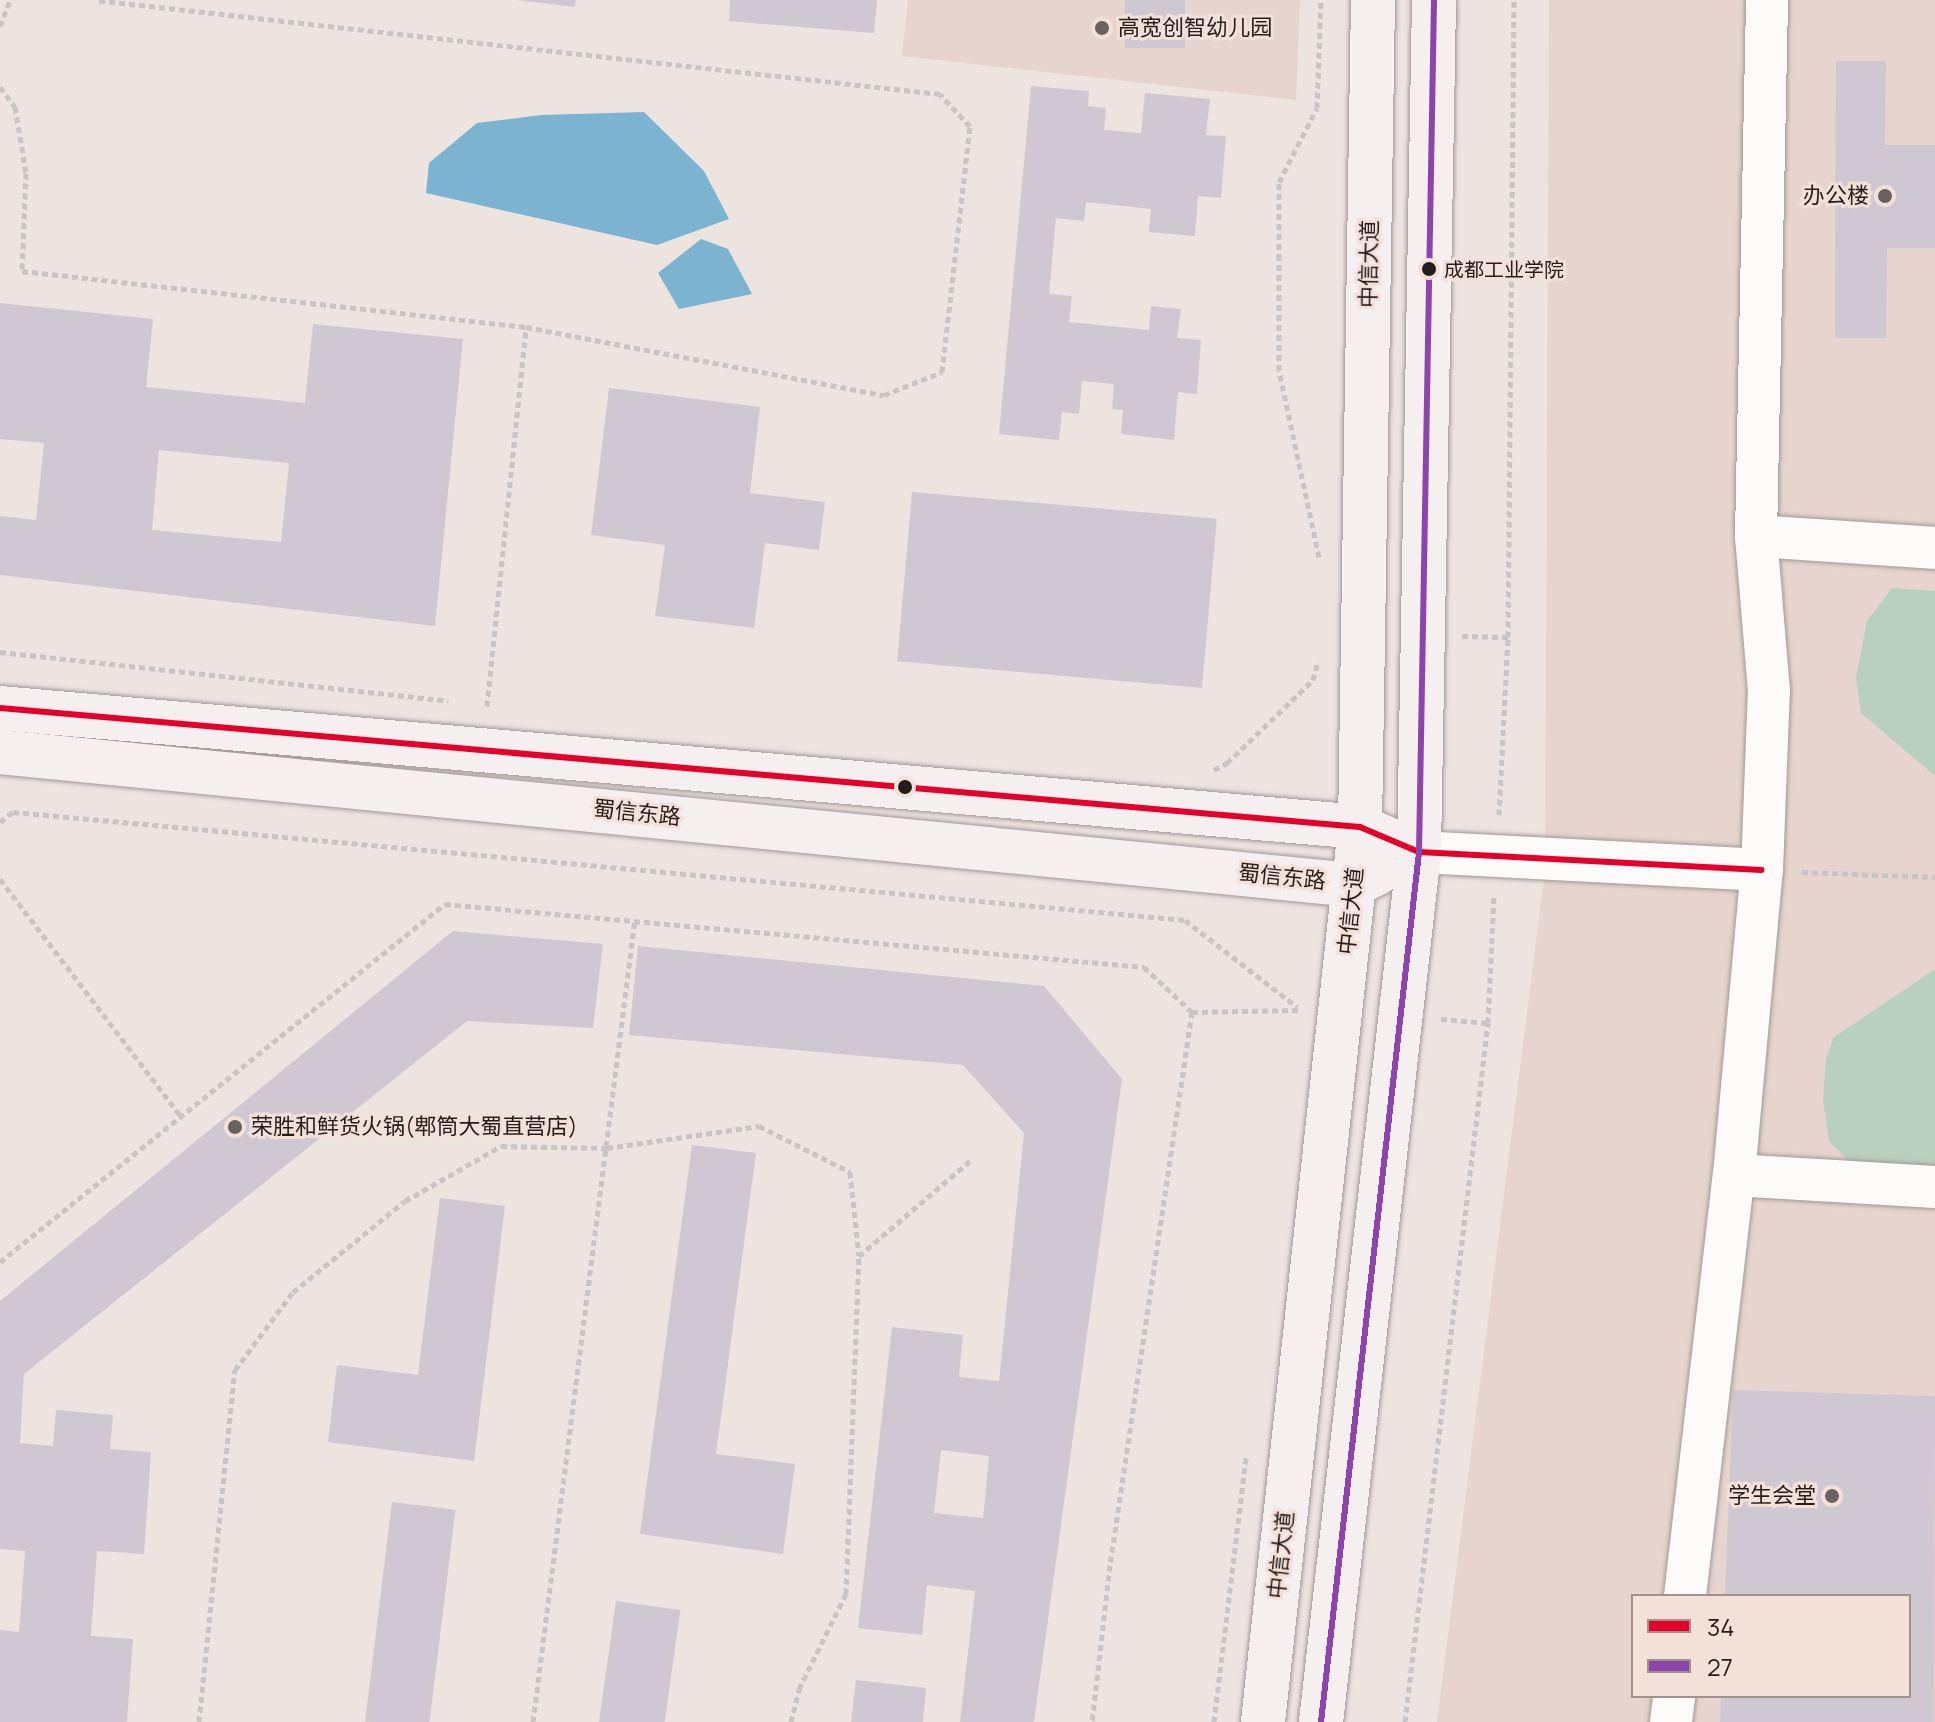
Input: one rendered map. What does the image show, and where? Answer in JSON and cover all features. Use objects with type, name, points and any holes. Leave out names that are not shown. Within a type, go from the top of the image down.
[{"type":"main road","name":"中信大道","points":[[1263,1722],[1360,827],[1373,0]]},
{"type":"main road","points":[[1321,1722],[1419,852],[1434,0]]},
{"type":"main road","points":[[0,708],[1360,827],[1419,852]]},
{"type":"main road","name":"蜀信东路","points":[[0,752],[1354,885],[1419,852]]},
{"type":"street","points":[[1685,1594],[1734,1175],[1762,870],[1769,691],[1756,536],[1767,0]]},
{"type":"street","points":[[1756,536],[1935,548]]},
{"type":"street","points":[[1419,852],[1762,870]]},
{"type":"street","points":[[1734,1175],[1935,1187]]},
{"type":"street","points":[[1671,1722],[1674,1698]]},
{"type":"path","points":[[0,26],[10,0]]},
{"type":"path","points":[[0,87],[15,107],[26,173],[22,271],[526,327],[884,395],[942,372],[970,126],[940,94],[95,0]]},
{"type":"path","points":[[1320,562],[1279,370],[1279,182],[1317,108],[1321,0]]},
{"type":"path","points":[[1423,636],[1508,637],[1514,0]]},
{"type":"path","points":[[487,706],[526,327]]},
{"type":"path","points":[[1204,776],[1227,763],[1313,680],[1325,637],[1363,637]]},
{"type":"path","points":[[0,652],[456,702]]},
{"type":"path","points":[[471,704],[503,707]]},
{"type":"path","points":[[0,822],[13,812],[1185,920],[1300,1009]]},
{"type":"path","points":[[1762,870],[1935,877]]},
{"type":"path","points":[[0,879],[180,1115]]},
{"type":"path","points":[[0,1262],[445,904],[1144,967],[1192,1012],[1300,1009]]},
{"type":"path","points":[[533,1722],[635,919]]},
{"type":"path","points":[[1298,1025],[1300,1009]]},
{"type":"path","points":[[1092,1722],[1110,1565],[1192,1012]]},
{"type":"path","points":[[1405,1722],[1488,1023]]},
{"type":"path","points":[[199,1722],[235,1370],[293,1292],[405,1201],[501,1146],[607,1148],[759,1126],[850,1172],[859,1256],[846,1594],[799,1689],[791,1722]]},
{"type":"path","points":[[859,1256],[970,1161]]},
{"type":"path","points":[[1214,1722],[1246,1453]]},
{"type":"shaded area","name":"高宽创智幼儿园","points":[[908,0],[1300,0],[1296,100],[902,56]]},
{"type":"shaded area","name":"成都工业学院","points":[[1549,0],[1935,0],[1935,1722],[1437,1722],[1545,871]]},
{"type":"green space","points":[[1892,588],[1935,591],[1935,776],[1861,713],[1856,678],[1867,621]]},
{"type":"green space","points":[[1935,969],[1935,1177],[1858,1171],[1829,1141],[1823,1099],[1826,1059],[1834,1037]]},
{"type":"water","points":[[644,112],[704,171],[729,219],[657,245],[426,193],[429,163],[477,123],[541,115]]},
{"type":"water","points":[[701,239],[728,249],[752,294],[679,309],[658,273]]},
{"type":"building","points":[[516,0],[576,0],[575,7]]},
{"type":"building","points":[[730,0],[877,0],[874,33],[729,21]]},
{"type":"building","name":"高宽创智幼儿园","points":[[1125,0],[1185,0],[1185,48],[1125,48]]},
{"type":"building","name":"办公楼","points":[[1836,61],[1886,61],[1885,145],[1935,145],[1935,248],[1887,248],[1886,338],[1835,338]]},
{"type":"building","points":[[1031,86],[1089,91],[1088,106],[1106,108],[1104,130],[1141,133],[1145,93],[1210,99],[1206,135],[1226,136],[1221,198],[1198,196],[1195,236],[1149,232],[1151,209],[1086,202],[1084,221],[1056,218],[1049,294],[1072,296],[1069,322],[1149,330],[1151,306],[1181,309],[1177,338],[1201,340],[1197,394],[1178,392],[1174,440],[1121,434],[1123,410],[1112,409],[1114,384],[1082,381],[1079,414],[1062,412],[1059,440],[999,434]]},
{"type":"building","points":[[0,303],[153,319],[146,387],[305,403],[313,324],[463,339],[435,626],[0,575],[0,516],[36,520],[44,443],[0,439]],"holes":[[[159,450],[289,463],[281,542],[152,530]]]},
{"type":"building","points":[[609,388],[760,407],[750,493],[825,502],[819,550],[765,543],[754,628],[655,616],[665,545],[591,535]]},
{"type":"building","points":[[912,492],[1217,519],[1202,688],[897,661]]},
{"type":"building","points":[[453,931],[603,944],[593,1028],[467,1021],[24,1374],[20,1443],[53,1446],[56,1410],[113,1415],[110,1449],[151,1452],[144,1554],[97,1551],[91,1636],[133,1639],[127,1722],[0,1722],[0,1630],[19,1632],[25,1551],[0,1549],[0,1301]]},
{"type":"building","points":[[638,946],[1044,986],[1122,1079],[1034,1722],[960,1722],[975,1591],[927,1585],[922,1635],[858,1628],[892,1327],[963,1335],[959,1377],[999,1381],[1024,1133],[963,1065],[629,1035]],"holes":[[[941,1450],[989,1456],[983,1518],[934,1513]]]},
{"type":"building","points":[[692,1145],[756,1153],[716,1454],[795,1464],[783,1554],[640,1534]]},
{"type":"building","points":[[440,1198],[505,1206],[474,1461],[328,1442],[337,1365],[418,1375]]},
{"type":"building","name":"学生会堂","points":[[1733,1390],[1935,1396],[1934,1722],[1720,1722],[1721,1698],[1911,1698],[1911,1594],[1725,1594]]},
{"type":"building","points":[[392,1502],[456,1510],[429,1722],[365,1721]]},
{"type":"building","points":[[616,1601],[680,1610],[665,1722],[599,1722]]},
{"type":"building","points":[[856,1680],[926,1688],[923,1722],[851,1722]]},
{"type":"transit line","name":"27","points":[[1321,1722],[1419,852],[1434,0]]},
{"type":"transit line","name":"34","points":[[0,708],[1360,827],[1419,852],[1762,870]]},
{"type":"place","name":"高宽创智幼儿园","points":[[1102,28]]},
{"type":"place","name":"办公楼","points":[[1885,196]]},
{"type":"place","name":"成都工业学院","points":[[1429,269]]},
{"type":"place","name":"荣胜和鲜货火锅(郫筒大蜀直营店)","points":[[235,1127]]},
{"type":"place","name":"学生会堂","points":[[1832,1496]]}]
